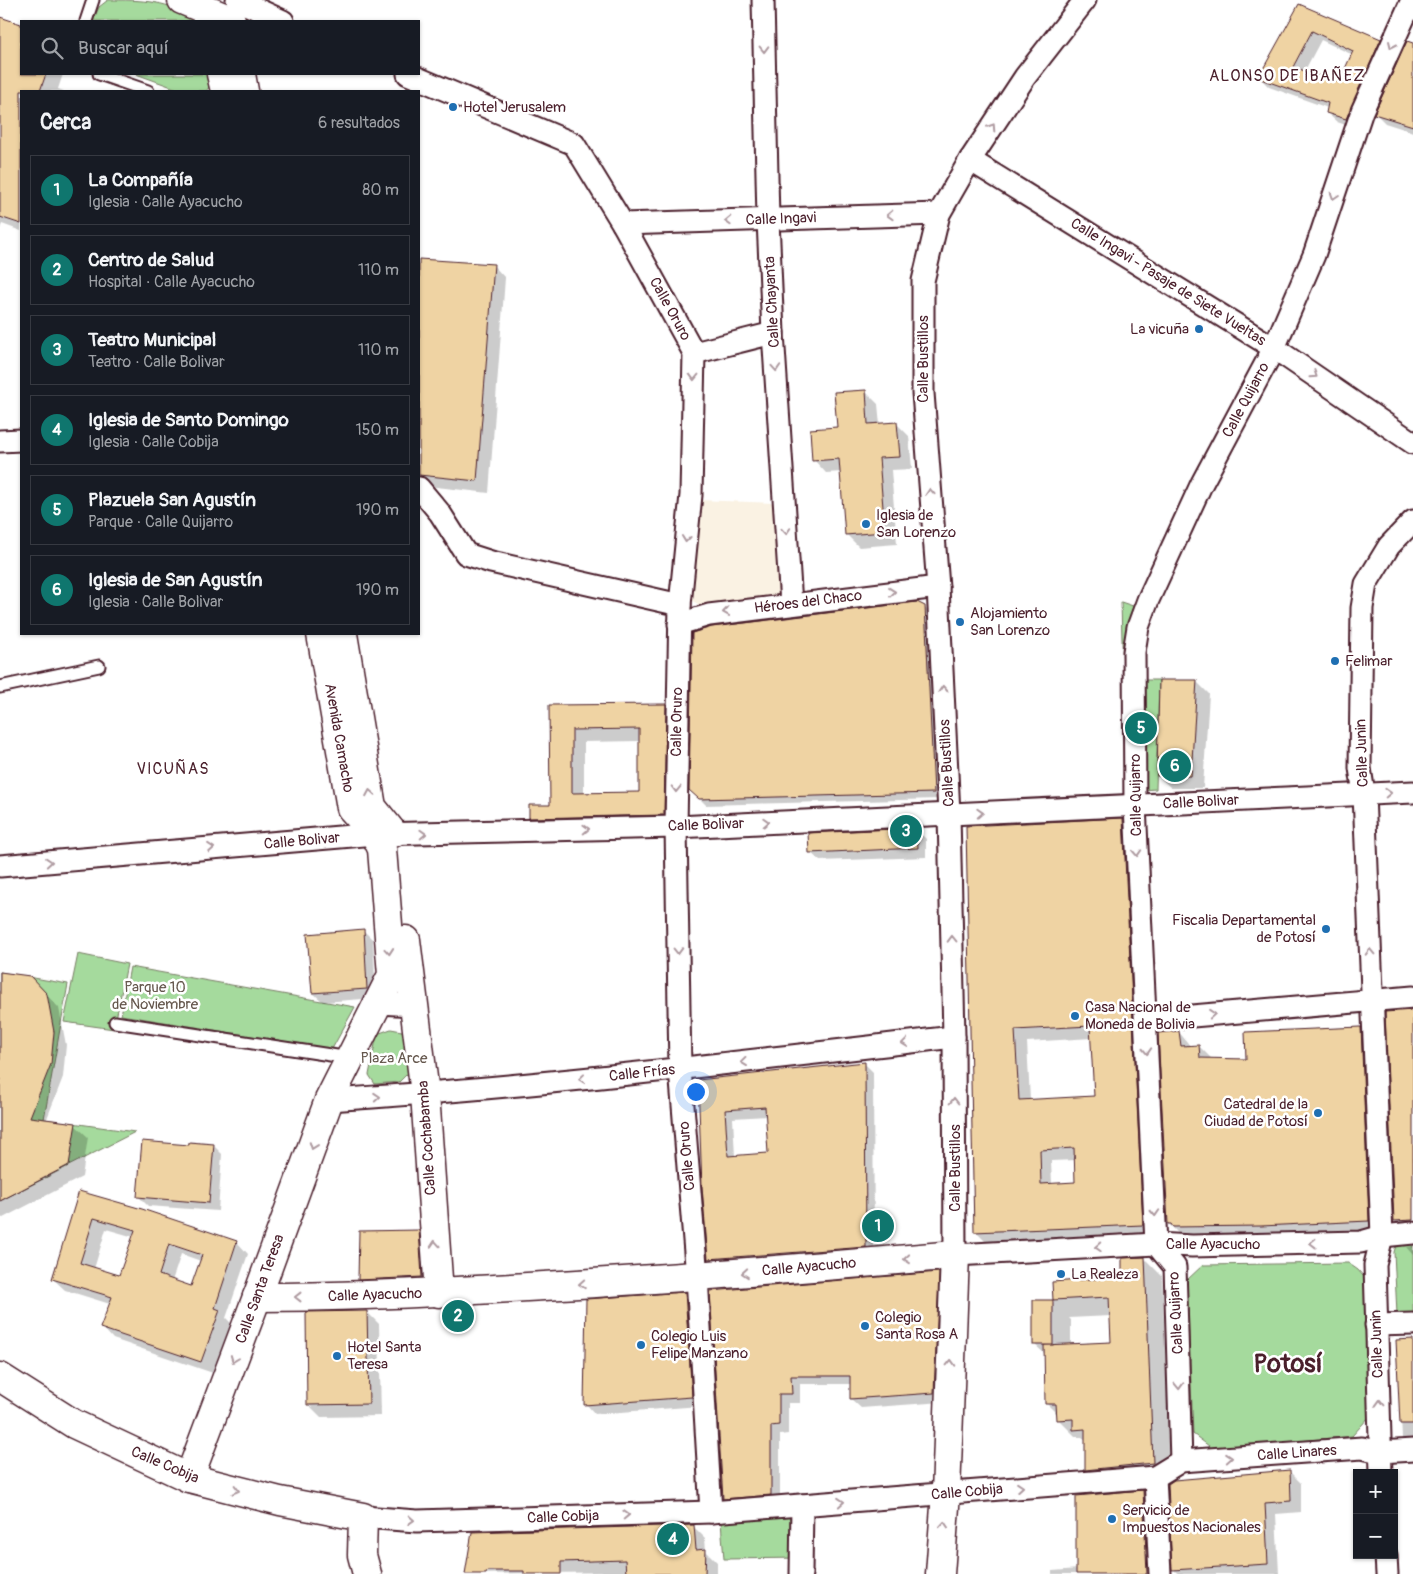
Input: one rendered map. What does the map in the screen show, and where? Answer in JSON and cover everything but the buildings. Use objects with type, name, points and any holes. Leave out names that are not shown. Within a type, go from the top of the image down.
[{"type":"main road","points":[[182,0],[224,12]]},
{"type":"main road","points":[[221,75],[225,90]]},
{"type":"main road","points":[[241,75],[244,90]]},
{"type":"main road","name":"Avenida Camacho","points":[[322,635],[351,808],[384,834]]},
{"type":"main road","name":"Avenida Camacho","points":[[343,635],[372,807],[384,834]]},
{"type":"main road","points":[[329,1100],[392,975],[382,849],[384,834]]},
{"type":"main road","name":"Calle Cochabamba","points":[[384,834],[414,1005],[425,1094],[439,1293]]},
{"type":"main road","name":"Calle Santa Teresa","points":[[189,1478],[329,1100]]},
{"type":"main road","name":"Calle Ayacucho","points":[[257,1297],[336,1297],[439,1293],[697,1277],[955,1255]]},
{"type":"main road","name":"Calle Bustillos","points":[[940,1574],[946,1493],[955,1255]]},
{"type":"main road","name":"Calle Cobija","points":[[0,1377],[74,1424],[189,1478],[280,1501],[363,1518]]},
{"type":"main road","points":[[363,1518],[362,1555],[367,1574]]},
{"type":"street","name":"Calle Chayanta","points":[[763,0],[768,220],[773,333],[791,604]]},
{"type":"street","name":"Calle Bustillos","points":[[955,1255],[954,1037],[949,814],[938,587],[922,393],[923,281],[939,214],[970,160],[1024,76],[1086,0]]},
{"type":"street","name":"Calle Quijarro","points":[[1181,1461],[1175,1267],[1156,1244],[1135,805],[1134,652],[1138,627],[1148,600],[1202,483],[1274,348],[1314,255],[1362,110],[1412,0]]},
{"type":"street","points":[[224,12],[273,12]]},
{"type":"street","name":"Calle Oruro","points":[[410,75],[574,144],[623,224],[694,353],[690,495],[679,615],[676,826],[680,1069],[697,1277],[711,1512]]},
{"type":"street","name":"Calle Ingavi - Pasaje de Siete Vueltas","points":[[970,160],[1274,348],[1413,443]]},
{"type":"street","name":"Calle Ingavi","points":[[623,224],[939,214]]},
{"type":"street","points":[[694,353],[773,333]]},
{"type":"street","points":[[0,441],[20,440]]},
{"type":"street","points":[[420,489],[440,513],[466,554],[679,615]]},
{"type":"street","name":"Calle Junin","points":[[1381,1462],[1375,1265],[1382,1236],[1364,794],[1360,768],[1362,608],[1366,584],[1388,546],[1413,522]]},
{"type":"street","name":"Héroes del Chaco","points":[[679,615],[709,615],[938,587]]},
{"type":"street","name":"Calle Bolivar","points":[[0,866],[384,834],[676,826],[1413,792]]},
{"type":"street","points":[[1146,1020],[1413,997]]},
{"type":"street","points":[[378,1003],[414,1005]]},
{"type":"street","name":"Calle Frías","points":[[329,1100],[425,1094],[680,1069],[954,1037]]},
{"type":"street","name":"Calle Ayacucho","points":[[955,1255],[1156,1244],[1192,1246],[1361,1242],[1382,1236],[1413,1233]]},
{"type":"street","points":[[1376,1325],[1413,1324]]},
{"type":"street","name":"Calle Linares","points":[[1181,1461],[1362,1448],[1381,1462],[1413,1450]]},
{"type":"street","points":[[1160,1574],[1155,1476],[1181,1461]]},
{"type":"street","name":"Calle Cobija","points":[[363,1518],[417,1521],[711,1512],[1155,1476]]},
{"type":"street","points":[[801,1574],[802,1505]]},
{"type":"street","points":[[1386,1559],[1387,1574]]},
{"type":"lane","points":[[86,20],[94,0]]},
{"type":"lane","points":[[102,75],[145,90]]},
{"type":"lane","points":[[0,687],[100,666]]},
{"type":"lane","points":[[115,1022],[350,1058]]},
{"type":"shaded area","points":[[697,500],[774,503],[782,594],[701,606],[693,601]]},
{"type":"green space","points":[[108,0],[143,1],[166,5],[186,14],[194,20],[93,20],[99,7]]},
{"type":"green space","points":[[139,75],[209,75],[211,85],[207,90],[180,90]]},
{"type":"green space","points":[[1121,602],[1148,611],[1141,680],[1159,680],[1156,789],[1126,791]]},
{"type":"green space","points":[[78,954],[127,964],[114,1029],[64,1022]]},
{"type":"green space","name":"Parque 10 de Noviembre","points":[[130,967],[355,1007],[332,1049],[121,1015]]},
{"type":"green space","points":[[0,972],[68,984],[44,1119],[135,1132],[0,1201]]},
{"type":"green space","name":"Plaza Arce","points":[[391,1029],[407,1032],[414,1067],[399,1082],[375,1084],[369,1075],[377,1034]]},
{"type":"green space","points":[[1413,1238],[1413,1334],[1398,1335],[1394,1252],[1398,1239]]},
{"type":"green space","points":[[1348,1263],[1364,1277],[1369,1417],[1352,1436],[1213,1449],[1193,1434],[1187,1280],[1203,1265]]},
{"type":"green space","points":[[803,1513],[803,1558],[724,1559],[721,1522]]},
{"type":"place","name":"Hotel Jerusalem","points":[[453,107]]},
{"type":"place","name":"La vicuña","points":[[1199,329]]},
{"type":"place","name":"Iglesia de San Lorenzo","points":[[866,524]]},
{"type":"place","name":"Alojamiento San Lorenzo","points":[[960,622]]},
{"type":"place","name":"Felimar","points":[[1335,661]]},
{"type":"place","name":"Plazuela San Agustín","points":[[1141,728]]},
{"type":"place","name":"Iglesia de San Agustín","points":[[1175,766]]},
{"type":"place","name":"Teatro Municipal","points":[[906,831]]},
{"type":"place","name":"Fiscalia Departamental de Potosí","points":[[1326,929]]},
{"type":"place","name":"Casa Nacional de Moneda de Bolivia","points":[[1075,1016]]},
{"type":"place","name":"Catedral de la Ciudad de Potosí","points":[[1318,1113]]},
{"type":"place","name":"La Compañía","points":[[878,1226]]},
{"type":"place","name":"La Realeza","points":[[1061,1274]]},
{"type":"place","name":"Centro de Salud","points":[[458,1316]]},
{"type":"place","name":"Colegio Santa Rosa A","points":[[865,1326]]},
{"type":"place","name":"Colegio Luis Felipe Manzano","points":[[641,1345]]},
{"type":"place","name":"Hotel Santa Teresa","points":[[337,1356]]},
{"type":"place","name":"Servicio de Impuestos Nacionales","points":[[1112,1519]]},
{"type":"place","name":"Iglesia de Santo Domingo","points":[[673,1539]]},
{"type":"district","name":"ALONSO DE IBAÑEZ","points":[[1287,76]]},
{"type":"district","name":"VICUÑAS","points":[[173,769]]},
{"type":"district","name":"Potosí","points":[[1288,1364]]}]
